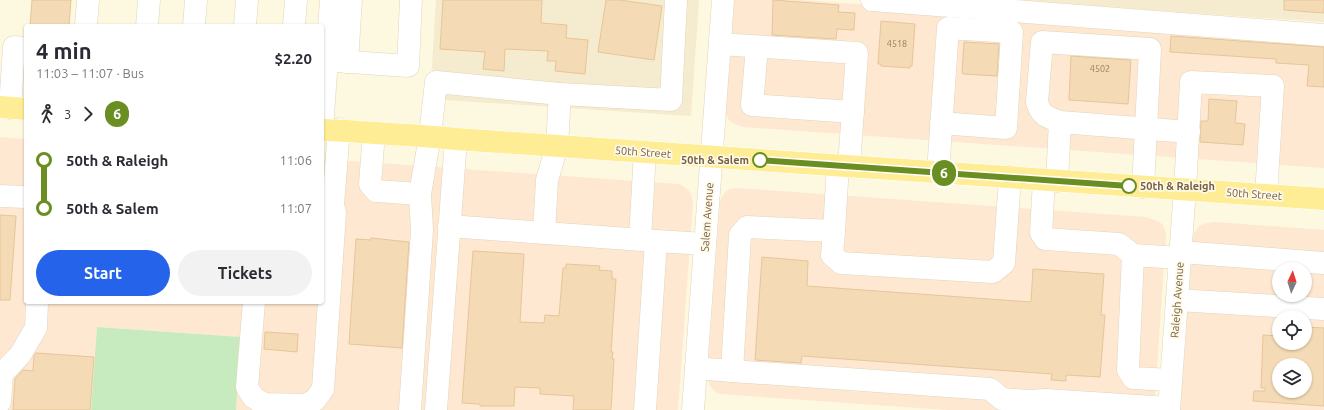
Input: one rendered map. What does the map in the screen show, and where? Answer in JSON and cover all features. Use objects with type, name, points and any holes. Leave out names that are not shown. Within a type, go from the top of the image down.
[{"type":"main road","name":"50th Street","points":[[328,130],[1324,199]]},
{"type":"street","points":[[86,24],[88,0]]},
{"type":"street","points":[[147,24],[149,0]]},
{"type":"street","points":[[194,24],[196,0]]},
{"type":"street","points":[[245,24],[247,0]]},
{"type":"street","points":[[294,24],[296,0]]},
{"type":"street","points":[[254,304],[248,387],[253,397],[264,404],[306,405],[315,400],[323,389],[335,213],[327,204],[328,130],[332,61],[331,0]]},
{"type":"street","points":[[332,61],[351,0]]},
{"type":"street","points":[[332,61],[408,66],[411,0]]},
{"type":"street","points":[[410,410],[422,230],[420,194],[430,136],[436,82],[560,94],[671,100],[676,0]]},
{"type":"street","name":"Salem Avenue","points":[[693,410],[723,0]]},
{"type":"street","points":[[872,0],[1324,35]]},
{"type":"street","points":[[938,172],[941,123],[948,28],[1012,32],[1006,128],[941,123]]},
{"type":"street","points":[[1143,186],[1146,129],[1150,49],[1042,42],[1037,102],[1040,111],[1047,117],[1060,122],[1146,129],[1188,132]]},
{"type":"street","points":[[720,44],[857,53],[853,112],[834,231],[832,255],[841,263],[993,272],[1004,263],[1010,178]]},
{"type":"street","points":[[12,108],[14,47],[24,48]]},
{"type":"street","points":[[757,47],[752,105],[853,112]]},
{"type":"street","name":"Raleigh Avenue","points":[[1169,409],[1191,82],[1273,86],[1266,195]]},
{"type":"street","points":[[544,233],[547,180],[557,146],[560,94]]},
{"type":"street","points":[[1060,122],[1041,233],[1045,239],[1119,244],[1133,255],[1180,255],[1324,263]]},
{"type":"street","points":[[374,133],[370,184],[376,190],[420,194]]},
{"type":"street","points":[[436,410],[456,139]]},
{"type":"street","points":[[645,152],[648,240],[645,410]]},
{"type":"street","points":[[0,196],[24,197]]},
{"type":"street","points":[[449,226],[705,244]]},
{"type":"street","points":[[732,371],[740,235],[747,227],[834,231]]},
{"type":"street","points":[[1133,255],[1128,370],[1133,378],[1171,380]]},
{"type":"street","points":[[1177,300],[1324,309]]},
{"type":"street","points":[[0,402],[2,374],[20,355],[36,328],[37,304]]},
{"type":"street","points":[[696,368],[990,389],[1002,399],[1169,409]]},
{"type":"shaded area","points":[[436,0],[699,0],[691,116],[430,99]]},
{"type":"shaded area","points":[[734,0],[801,0],[1324,38],[1324,168],[743,127],[729,120],[725,113]]},
{"type":"shaded area","points":[[1002,0],[1324,0],[1324,22]]},
{"type":"shaded area","points":[[0,137],[24,139],[24,304],[324,304],[324,159],[678,184],[690,192],[693,201],[678,410],[236,410],[241,337],[97,327],[91,410],[0,410]]},
{"type":"shaded area","points":[[736,188],[1146,217],[1158,221],[1163,225],[1166,237],[1154,410],[947,410],[717,393],[710,386],[707,377],[720,201],[725,192]]},
{"type":"shaded area","points":[[1215,222],[1324,230],[1324,410],[1180,410],[1191,238],[1199,226]]},
{"type":"green space","points":[[97,327],[241,337],[236,410],[91,410]]},
{"type":"building","points":[[32,0],[71,0],[69,24],[30,24]]},
{"type":"building","points":[[443,0],[542,0],[541,23],[567,25],[566,38],[588,40],[585,74],[555,71],[556,61],[547,61],[548,51],[505,49],[504,71],[483,69],[485,52],[440,49]]},
{"type":"building","points":[[606,0],[620,0],[662,6],[654,60],[598,52]]},
{"type":"building","points":[[773,0],[839,5],[838,12],[855,13],[854,30],[837,29],[836,39],[772,35]]},
{"type":"building","points":[[1284,0],[1324,0],[1324,13],[1284,10]]},
{"type":"building","points":[[881,21],[915,24],[912,66],[910,66],[910,68],[881,66],[881,64],[878,64]]},
{"type":"building","points":[[1171,36],[1324,47],[1324,87],[1307,86],[1309,65],[1276,63],[1276,59],[1170,52]]},
{"type":"building","points":[[964,42],[999,44],[997,76],[963,74]]},
{"type":"building","points":[[1071,56],[1131,60],[1128,104],[1069,100]]},
{"type":"building","points":[[1209,99],[1237,101],[1235,123],[1245,124],[1243,145],[1200,142],[1201,121],[1208,121]]},
{"type":"building","points":[[0,215],[16,216],[10,300],[0,300]]},
{"type":"building","points":[[371,238],[409,242],[402,348],[349,344],[356,239],[371,240]]},
{"type":"building","points":[[473,251],[524,254],[520,322],[544,323],[545,315],[559,316],[563,268],[566,268],[566,264],[600,266],[599,270],[612,271],[612,279],[616,279],[611,352],[613,352],[612,359],[614,359],[611,410],[573,410],[574,396],[540,394],[540,388],[515,387],[514,406],[480,406],[480,404],[462,403]]},
{"type":"building","points":[[762,257],[808,261],[807,286],[1031,302],[1033,269],[1104,274],[1101,315],[1105,315],[1100,377],[1066,375],[1066,381],[1051,380],[1052,374],[802,356],[801,363],[755,360]]},
{"type":"building","points":[[1312,327],[1324,328],[1324,406],[1253,401],[1254,391],[1265,391],[1265,388],[1261,388],[1263,335],[1272,336],[1272,350],[1312,350]]},
{"type":"building","points":[[265,332],[298,334],[297,352],[264,349]]},
{"type":"building","points":[[36,353],[94,357],[90,410],[13,410],[15,379],[23,370],[33,371],[34,356]]},
{"type":"bus line","name":"6","points":[[760,160],[1129,186]]},
{"type":"place","name":"50th & Salem","points":[[760,160]]},
{"type":"place","name":"50th & Raleigh","points":[[1129,186]]}]
